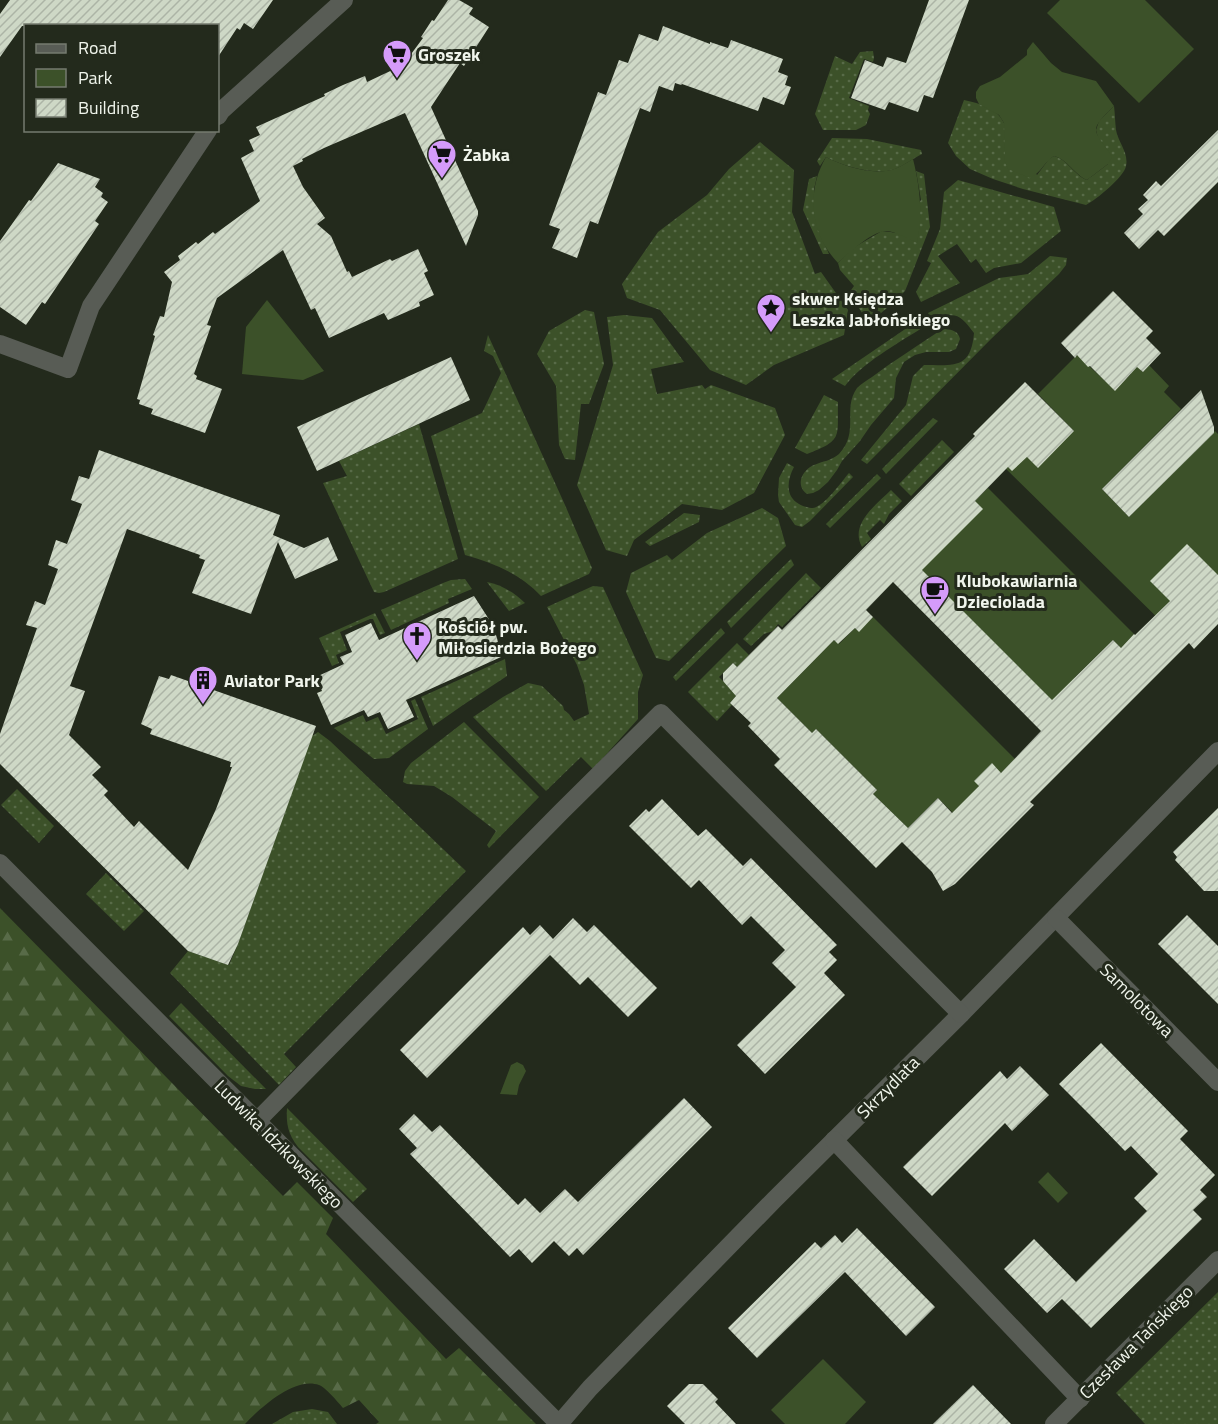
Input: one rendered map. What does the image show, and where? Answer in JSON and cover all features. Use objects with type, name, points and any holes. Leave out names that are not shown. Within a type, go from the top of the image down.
[{"type":"street","points":[[219,114],[344,0]]},
{"type":"street","points":[[0,344],[68,369],[91,306],[207,132]]},
{"type":"street","points":[[257,1121],[661,712],[961,1014]]},
{"type":"street","name":"Skrzydlata","points":[[559,1424],[590,1388],[774,1200],[1056,918],[1218,751]]},
{"type":"street","name":"Ludwika Idzikowskiego","points":[[0,863],[559,1424]]},
{"type":"street","name":"Samolotowa","points":[[1056,918],[1218,1082]]},
{"type":"street","points":[[834,1140],[1080,1399]]},
{"type":"street","name":"Czesława Tańskiego","points":[[1054,1424],[1218,1260]]},
{"type":"green space","points":[[1060,0],[1145,0],[1194,49],[1139,103],[1047,13]]},
{"type":"green space","points":[[1033,42],[1062,72],[1096,81],[1114,106],[1099,121],[1096,131],[1112,157],[1108,164],[1087,180],[1063,160],[1054,156],[1030,178],[1008,169],[1005,162],[1004,123],[999,115],[979,104],[976,98],[976,92],[980,86],[1000,77],[1027,55],[1027,50]]},
{"type":"green space","points":[[873,51],[873,62],[864,59],[849,98],[869,106],[870,114],[866,125],[856,130],[823,130],[815,114],[835,56],[852,64],[860,52]]},
{"type":"green space","points":[[964,100],[982,105],[997,113],[1037,175],[1054,156],[1063,160],[1078,175],[1087,180],[1108,164],[1107,150],[1098,138],[1096,130],[1099,121],[1114,106],[1116,130],[1127,161],[1124,171],[1109,188],[1086,205],[1023,189],[970,169],[956,156],[948,143]]},
{"type":"green space","points":[[832,138],[867,139],[921,150],[922,154],[900,167],[885,171],[858,169],[826,157],[820,166],[817,161]]},
{"type":"green space","points":[[760,142],[794,170],[792,212],[815,274],[821,272],[848,310],[844,335],[774,365],[746,385],[710,370],[660,310],[627,298],[622,284],[658,232],[707,195],[729,169]]},
{"type":"green space","points":[[826,157],[841,164],[875,171],[894,169],[913,159],[920,201],[917,243],[894,233],[880,232],[860,244],[838,263],[822,239],[814,212],[816,184]]},
{"type":"green space","points":[[916,171],[924,174],[930,227],[905,291],[875,318],[866,319],[849,293],[854,286],[840,270],[838,263],[853,248],[882,231],[897,233],[921,200]]},
{"type":"green space","points":[[817,176],[814,189],[819,231],[829,254],[823,254],[803,210],[809,179]]},
{"type":"green space","points":[[958,180],[1054,207],[1061,231],[1021,263],[994,268],[986,273],[976,259],[971,263],[957,244],[938,256],[960,283],[921,302],[916,292],[931,263],[927,261],[940,229],[944,192]]},
{"type":"green space","points":[[1050,256],[1067,258],[1066,265],[1059,274],[867,464],[861,460],[906,405],[913,376],[924,365],[952,365],[959,363],[969,354],[974,333],[965,322],[952,315],[933,322],[928,313],[999,278],[1028,274]]},
{"type":"green space","points":[[267,300],[324,371],[303,380],[242,374],[246,327]]},
{"type":"green space","points":[[585,310],[594,312],[604,364],[589,404],[581,404],[575,460],[565,459],[559,445],[556,386],[537,354],[549,331]]},
{"type":"green space","points":[[624,315],[652,318],[684,362],[651,369],[657,394],[702,385],[705,389],[711,385],[775,408],[785,435],[754,493],[722,510],[682,504],[634,540],[627,556],[606,550],[577,485],[613,365],[607,317]]},
{"type":"green space","points":[[917,321],[922,328],[870,362],[845,386],[832,379]]},
{"type":"green space","points":[[945,329],[958,334],[960,339],[956,349],[949,352],[926,352],[915,355],[904,362],[896,378],[894,398],[842,461],[828,482],[819,490],[807,494],[801,486],[806,470],[830,460],[845,446],[849,437],[851,404],[857,388]]},
{"type":"green space","points":[[488,335],[592,568],[589,574],[541,596],[524,581],[506,570],[465,555],[431,436],[482,413],[501,373],[493,356],[484,351]]},
{"type":"green space","points":[[1077,355],[1115,390],[1131,374],[1121,363],[1128,357],[1143,372],[1149,365],[1169,386],[1164,392],[1181,409],[1102,489],[1129,517],[1215,431],[1218,434],[1218,575],[1170,601],[1158,613],[1173,633],[1000,463],[1027,457],[1074,431],[1038,394]]},
{"type":"green space","points":[[824,395],[838,402],[838,430],[833,441],[807,454],[795,448]]},
{"type":"green space","points":[[933,418],[938,421],[886,474],[882,469]]},
{"type":"green space","points":[[419,424],[458,559],[384,592],[374,592],[323,483],[347,476],[339,461]]},
{"type":"green space","points":[[942,440],[954,452],[911,496],[899,484]]},
{"type":"green space","points":[[787,463],[794,467],[789,482],[791,497],[799,504],[808,507],[813,508],[823,503],[849,473],[853,477],[802,527],[795,525],[779,502],[779,478]]},
{"type":"green space","points":[[877,474],[881,478],[830,528],[826,524]]},
{"type":"green space","points":[[988,488],[1134,634],[1121,648],[1113,640],[1075,677],[1060,709],[913,562]]},
{"type":"green space","points":[[891,490],[902,501],[889,514],[884,524],[880,520],[867,533],[871,539],[862,547],[859,530],[866,515]]},
{"type":"green space","points":[[762,508],[778,518],[786,546],[669,661],[656,658],[626,592],[631,573],[667,555],[672,560],[707,533]]},
{"type":"green space","points":[[684,513],[700,515],[699,522],[650,546],[645,542]]},
{"type":"green space","points":[[791,559],[794,565],[731,628],[727,622]]},
{"type":"green space","points":[[806,573],[821,588],[782,627],[778,624],[773,631],[764,634],[751,646],[743,639]]},
{"type":"green space","points":[[465,579],[472,589],[448,599],[449,603],[391,630],[381,610],[451,580]]},
{"type":"green space","points":[[487,582],[508,590],[525,603],[509,611]]},
{"type":"green space","points":[[593,586],[603,587],[643,675],[638,692],[638,719],[593,769],[581,757],[546,791],[473,717],[528,683],[542,686],[563,706],[574,721],[589,714],[584,685],[577,665],[547,607]]},
{"type":"green space","points":[[375,613],[385,633],[380,635],[373,619],[340,632],[347,650],[336,655],[339,663],[332,666],[319,638]]},
{"type":"green space","points":[[873,617],[1015,759],[1001,773],[979,786],[957,817],[938,798],[908,828],[873,794],[877,790],[816,729],[812,733],[777,698],[834,640],[839,644],[855,628],[859,631]]},
{"type":"green space","points":[[721,628],[725,633],[676,681],[673,677]]},
{"type":"green space","points":[[737,643],[749,655],[737,667],[733,663],[719,677],[737,695],[730,703],[732,705],[717,721],[688,692]]},
{"type":"green space","points":[[505,659],[507,676],[433,726],[421,697]]},
{"type":"green space","points":[[415,699],[428,729],[389,758],[374,759],[334,728],[363,715],[366,722],[378,717],[386,734],[418,719],[411,701]]},
{"type":"green space","points":[[464,722],[539,797],[489,848],[487,845],[496,831],[452,797],[434,786],[403,782],[405,771],[411,763]]},
{"type":"green space","points":[[318,732],[466,871],[284,1054],[296,1067],[279,1085],[170,973],[188,951],[229,965],[312,736]]},
{"type":"green space","points":[[17,789],[54,826],[39,843],[1,805]]},
{"type":"green space","points":[[106,873],[144,911],[124,931],[86,894]]},
{"type":"green space","points":[[0,908],[283,1196],[297,1182],[333,1218],[326,1234],[446,1359],[459,1348],[536,1424],[376,1424],[379,1422],[359,1400],[343,1408],[322,1386],[310,1383],[299,1385],[279,1395],[245,1424],[0,1424]]},
{"type":"green space","points":[[181,1003],[266,1089],[241,1086],[228,1076],[169,1016]]},
{"type":"green space","points":[[517,1062],[523,1065],[526,1071],[517,1095],[500,1094],[511,1065]]},
{"type":"green space","points":[[287,1108],[367,1189],[353,1202],[298,1147],[288,1129]]},
{"type":"green space","points":[[1048,1172],[1068,1193],[1058,1203],[1038,1182]]},
{"type":"green space","points":[[1218,1292],[1218,1424],[1145,1424],[1116,1393]]},
{"type":"green space","points":[[823,1359],[866,1402],[845,1424],[785,1424],[771,1410]]},
{"type":"green space","points":[[312,1409],[328,1412],[337,1424],[272,1424],[293,1412]]},
{"type":"building","points":[[10,0],[273,0],[253,29],[244,23],[240,30],[237,28],[219,55],[219,24],[24,24],[0,57],[0,14]]},
{"type":"building","points":[[448,0],[459,0],[473,8],[469,14],[489,27],[464,66],[460,63],[431,107],[478,211],[466,246],[405,113],[324,148],[293,166],[303,187],[325,218],[317,224],[331,236],[347,272],[349,271],[352,277],[418,249],[428,271],[424,273],[434,295],[419,302],[420,306],[388,320],[384,313],[329,338],[315,308],[311,310],[283,250],[217,298],[207,325],[211,326],[194,374],[197,376],[196,379],[222,389],[205,433],[151,414],[153,409],[139,404],[140,400],[137,399],[155,336],[153,335],[160,316],[164,317],[172,282],[164,272],[180,260],[178,256],[196,242],[198,244],[213,232],[215,234],[260,201],[241,158],[254,151],[249,140],[260,135],[256,127],[325,96],[324,94],[343,85],[365,76],[367,82],[403,65]]},
{"type":"building","points":[[929,0],[969,0],[933,98],[924,95],[918,112],[889,102],[885,110],[851,98],[865,60],[883,67],[887,57],[906,63]]},
{"type":"building","points":[[663,26],[710,44],[710,42],[728,48],[731,40],[783,59],[778,72],[788,76],[785,85],[791,87],[784,105],[763,97],[758,111],[682,84],[675,83],[673,91],[659,86],[650,112],[640,108],[598,224],[590,221],[577,258],[552,248],[560,229],[549,225],[598,92],[606,95],[619,60],[628,63],[639,34],[658,41]]},
{"type":"building","points":[[1218,130],[1218,182],[1164,236],[1158,230],[1139,249],[1124,233],[1143,214],[1138,209],[1148,200],[1143,195],[1156,181],[1161,186]]},
{"type":"building","points":[[58,163],[100,179],[95,187],[103,193],[101,197],[108,202],[95,221],[99,224],[45,304],[42,302],[26,325],[0,307],[0,241]]},
{"type":"building","points":[[1113,291],[1153,331],[1146,338],[1161,353],[1143,372],[1137,367],[1115,391],[1090,366],[1088,367],[1077,355],[1075,358],[1061,343]]},
{"type":"building","points":[[451,357],[470,400],[317,471],[297,427]]},
{"type":"building","points":[[1025,382],[1074,431],[1038,468],[1027,457],[1012,471],[1008,467],[975,501],[983,509],[922,570],[1052,700],[1113,640],[1121,648],[1170,601],[1150,581],[1187,544],[1218,575],[1218,624],[1194,649],[1189,643],[1030,802],[1034,805],[955,884],[943,891],[932,872],[902,842],[876,868],[774,765],[780,759],[748,726],[751,723],[730,703],[736,696],[723,681],[723,673],[733,663],[737,667],[778,626],[782,630],[975,436],[973,434]],"holes":[[[893,582],[1041,731],[1001,773],[992,763],[974,781],[979,786],[952,813],[938,798],[908,828],[873,794],[877,790],[816,729],[812,733],[777,698],[834,640],[838,644],[855,628],[859,632],[873,617],[866,610]]]},
{"type":"building","points":[[1201,390],[1214,433],[1129,517],[1102,489]]},
{"type":"building","name":"Aviator Park","points":[[99,450],[280,515],[273,535],[304,548],[328,537],[338,560],[295,579],[278,542],[251,614],[192,593],[205,560],[199,558],[200,555],[127,529],[70,686],[85,691],[69,735],[101,767],[92,775],[108,791],[104,795],[134,827],[139,821],[188,870],[232,767],[230,767],[231,762],[150,734],[152,729],[141,724],[159,676],[169,679],[171,675],[316,726],[238,944],[228,965],[188,951],[0,764],[0,734],[37,628],[26,625],[35,601],[45,605],[58,569],[48,565],[56,540],[67,544],[82,504],[71,500],[79,476],[89,479]]},
{"type":"building","name":"Kościół pw. Miłosierdzia Bożego","points":[[474,596],[492,624],[501,657],[406,700],[414,717],[388,729],[380,712],[368,717],[364,710],[331,725],[317,693],[322,691],[316,677],[344,664],[340,657],[352,652],[345,635],[371,623],[379,640]]},
{"type":"building","points":[[662,799],[698,836],[706,829],[743,866],[751,858],[837,945],[829,952],[837,960],[824,973],[845,995],[765,1074],[737,1045],[796,987],[772,963],[785,950],[751,916],[742,925],[699,880],[691,888],[629,826],[646,809],[649,812]]},
{"type":"building","points":[[1218,808],[1218,891],[1204,891],[1175,860],[1177,857],[1173,852]]},
{"type":"building","points":[[1187,915],[1218,946],[1218,1004],[1158,944]]},
{"type":"building","points":[[573,918],[587,932],[594,925],[657,988],[628,1017],[588,977],[580,985],[550,955],[427,1078],[400,1050],[523,927],[530,935],[540,925],[553,939]]},
{"type":"building","points":[[1101,1043],[1188,1131],[1180,1139],[1215,1175],[1200,1190],[1207,1197],[1193,1210],[1202,1219],[1091,1328],[1062,1299],[1047,1313],[1004,1269],[1034,1239],[1076,1282],[1147,1211],[1134,1198],[1158,1174],[1131,1146],[1125,1151],[1059,1084]]},
{"type":"building","points":[[1020,1066],[1049,1095],[1012,1131],[1005,1123],[932,1196],[903,1167],[1000,1071],[1007,1079]]},
{"type":"building","points":[[684,1098],[712,1127],[583,1255],[577,1248],[569,1256],[554,1241],[532,1263],[519,1249],[510,1257],[410,1154],[417,1148],[399,1129],[414,1114],[432,1132],[440,1125],[518,1205],[525,1198],[540,1213],[565,1189],[578,1202]]},
{"type":"building","points":[[857,1228],[935,1307],[906,1336],[845,1272],[757,1358],[728,1328],[815,1242],[821,1248],[835,1235],[842,1243]]},
{"type":"building","points":[[689,1384],[703,1384],[718,1399],[715,1402],[736,1424],[685,1424],[667,1406]]},
{"type":"building","points":[[973,1385],[1011,1424],[933,1424]]},
{"type":"place","name":"Groszek","points":[[397,80]]},
{"type":"place","name":"Żabka","points":[[442,180]]},
{"type":"place","name":"skwer Księdza Leszka Jabłońskiego","points":[[771,334]]},
{"type":"place","name":"Klubokawiarnia Dzieciolada","points":[[935,616]]},
{"type":"place","name":"Kościół pw. Miłosierdzia Bożego","points":[[417,662]]},
{"type":"place","name":"Aviator Park","points":[[203,706]]}]
